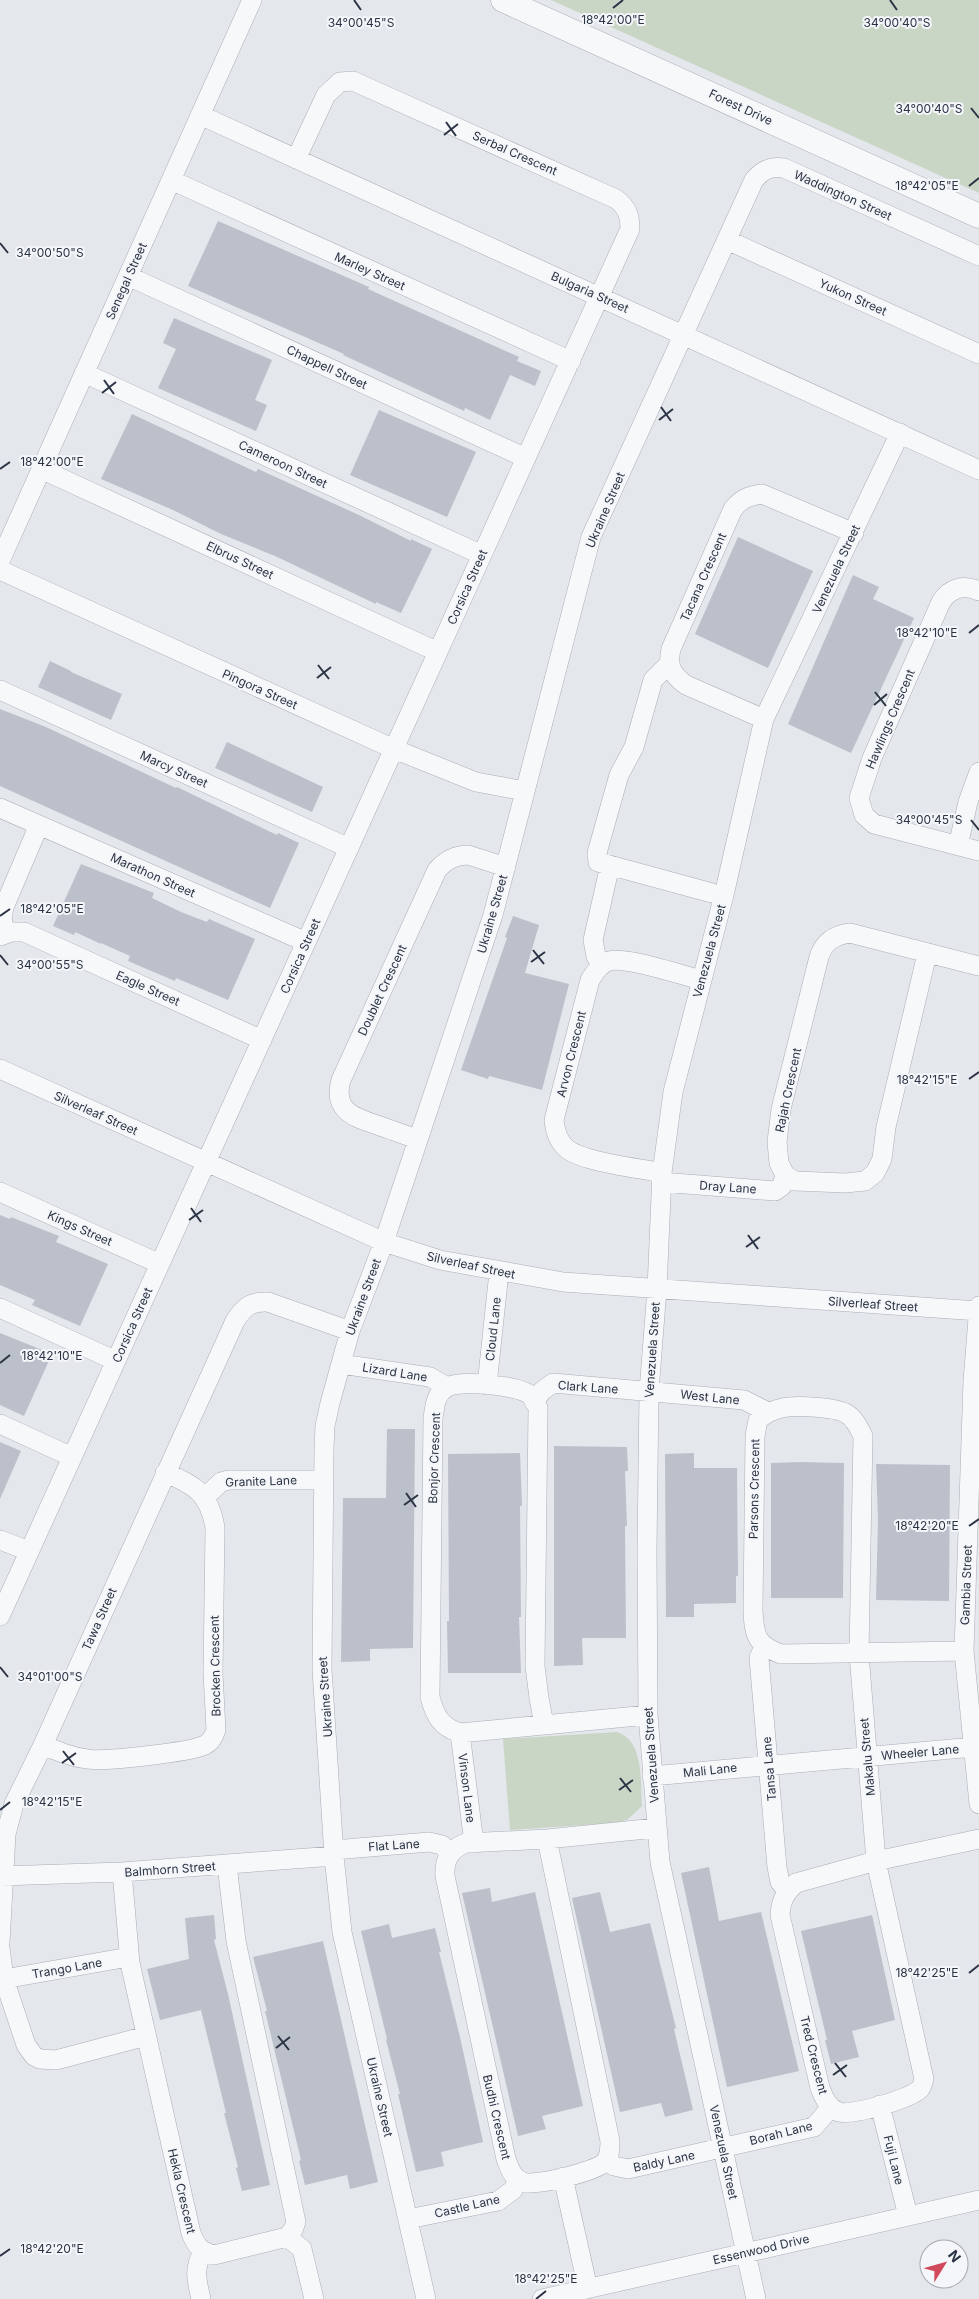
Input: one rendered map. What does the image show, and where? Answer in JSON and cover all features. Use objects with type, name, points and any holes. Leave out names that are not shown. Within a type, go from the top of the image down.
[{"type":"street","name":"Senegal Street","points":[[0,561],[252,0]]},
{"type":"street","name":"Forest Drive","points":[[503,0],[979,216]]},
{"type":"street","name":"Serbal Crescent","points":[[296,159],[326,95],[340,82],[353,81],[396,99],[621,203],[629,214],[630,229],[600,296]]},
{"type":"street","name":"Bulgaria Street","points":[[200,116],[900,432],[979,470]]},
{"type":"street","name":"Waddington Street","points":[[684,334],[754,180],[763,171],[777,167],[784,168],[979,256]]},
{"type":"street","name":"Marley Street","points":[[171,180],[570,361]]},
{"type":"street","name":"Yukon Street","points":[[727,240],[979,354]]},
{"type":"street","name":"Chappell Street","points":[[128,276],[526,458]]},
{"type":"street","name":"Corsica Street","points":[[0,1616],[600,296]]},
{"type":"street","name":"Ukraine Street","points":[[426,2299],[342,1932],[334,1853],[322,1669],[325,1426],[350,1331],[384,1242],[417,1139],[494,915],[591,538],[684,334]]},
{"type":"street","name":"Cameroon Street","points":[[84,373],[482,554]]},
{"type":"street","name":"Venezuela Street","points":[[756,2299],[660,1862],[656,1828],[648,1715],[646,1550],[649,1392],[657,1289],[661,1177],[673,1092],[724,895],[764,719],[854,533],[900,432]]},
{"type":"street","name":"Elbrus Street","points":[[41,469],[438,652]]},
{"type":"street","name":"Tacana Crescent","points":[[670,664],[671,649],[733,509],[740,501],[749,496],[762,494],[854,533]]},
{"type":"street","name":"Pingora Street","points":[[0,570],[394,749],[476,782],[525,791]]},
{"type":"street","name":"Hawlings Crescent","points":[[979,591],[966,587],[957,588],[945,596],[941,602],[872,758],[860,798],[864,815],[874,824],[979,851]]},
{"type":"street","points":[[670,664],[671,670],[686,685],[764,719]]},
{"type":"street","points":[[670,664],[653,680],[634,748],[618,775],[597,853],[598,862],[712,893]]},
{"type":"street","name":"Marcy Street","points":[[0,690],[349,848]]},
{"type":"street","points":[[958,846],[968,802],[979,772]]},
{"type":"street","name":"Marathon Street","points":[[0,808],[306,942]]},
{"type":"street","points":[[3,935],[2,918],[8,897],[39,825]]},
{"type":"street","name":"Doublet Crescent","points":[[417,1139],[349,1114],[338,1094],[341,1080],[437,870],[449,859],[462,855],[468,855],[506,867]]},
{"type":"street","points":[[610,866],[593,940],[596,956],[602,966],[607,962],[624,961],[701,980]]},
{"type":"street","name":"Eagle Street","points":[[3,935],[18,931],[24,932],[262,1040]]},
{"type":"street","name":"Rajah Crescent","points":[[785,1175],[779,1163],[777,1142],[781,1109],[822,948],[841,934],[850,933],[979,966]]},
{"type":"street","points":[[785,1175],[795,1181],[845,1183],[865,1181],[876,1174],[882,1159],[886,1126],[927,954]]},
{"type":"street","name":"Arvon Crescent","points":[[602,966],[595,971],[590,980],[554,1120],[555,1128],[559,1140],[567,1149],[582,1156],[661,1177]]},
{"type":"street","name":"Silverleaf Street","points":[[0,1069],[384,1242],[440,1260],[563,1282],[979,1310]]},
{"type":"street","name":"Dray Lane","points":[[661,1177],[775,1191],[782,1186],[785,1175]]},
{"type":"street","name":"Kings Street","points":[[0,1192],[160,1264]]},
{"type":"street","name":"Cloud Lane","points":[[488,1385],[499,1272]]},
{"type":"street","name":"Tawa Street","points":[[0,1942],[6,1834],[14,1804],[235,1321],[244,1308],[258,1302],[268,1302],[350,1331]]},
{"type":"street","name":"Gambia Street","points":[[979,1306],[964,1651],[976,1747],[979,1804]]},
{"type":"street","points":[[0,1308],[116,1361]]},
{"type":"street","name":"Lizard Lane","points":[[341,1364],[430,1377],[447,1387]]},
{"type":"street","points":[[447,1387],[462,1383],[517,1388],[530,1395],[538,1408],[540,1425],[535,1666],[544,1725]]},
{"type":"street","name":"Clark Lane","points":[[534,1402],[542,1391],[553,1384],[649,1392]]},
{"type":"street","name":"Bonjor Crescent","points":[[447,1387],[437,1397],[433,1418],[430,1697],[439,1721],[448,1729],[460,1733]]},
{"type":"street","name":"West Lane","points":[[649,1392],[744,1400],[768,1412]]},
{"type":"street","points":[[768,1412],[783,1408],[832,1409],[847,1414],[857,1424],[863,1436],[859,1654]]},
{"type":"street","name":"Parsons Crescent","points":[[764,1646],[759,1643],[753,1627],[755,1436],[758,1420],[768,1412]]},
{"type":"street","points":[[0,1424],[72,1457]]},
{"type":"street","name":"Brocken Crescent","points":[[42,1745],[88,1760],[196,1749],[207,1744],[213,1738],[216,1730],[213,1674],[215,1528],[213,1511],[205,1497],[194,1487],[182,1479],[165,1474]]},
{"type":"street","name":"Granite Lane","points":[[205,1497],[221,1482],[229,1480],[324,1480]]},
{"type":"street","points":[[0,1540],[29,1551]]},
{"type":"street","points":[[764,1646],[781,1654],[964,1651]]},
{"type":"street","name":"Tansa Lane","points":[[764,1646],[759,1658],[777,1867],[780,1882],[787,1891]]},
{"type":"street","name":"Makalu Street","points":[[859,1654],[876,1861]]},
{"type":"street","points":[[460,1733],[648,1715]]},
{"type":"street","name":"Vinson Lane","points":[[460,1733],[474,1843]]},
{"type":"street","name":"Wheeler Lane","points":[[768,1764],[976,1747]]},
{"type":"street","name":"Mali Lane","points":[[652,1776],[768,1764]]},
{"type":"street","points":[[450,1853],[458,1846],[474,1843],[547,1839],[656,1828]]},
{"type":"street","points":[[518,2179],[524,2183],[539,2183],[563,2177],[604,2164],[610,2155],[610,2141],[547,1839]]},
{"type":"street","points":[[787,1891],[796,1883],[876,1861],[979,1839]]},
{"type":"street","name":"Flat Lane","points":[[334,1853],[429,1842],[442,1846],[450,1853]]},
{"type":"street","name":"Balmhorn Street","points":[[3,1876],[122,1872],[227,1865],[334,1853]]},
{"type":"street","name":"Budhi Crescent","points":[[450,1853],[445,1864],[447,1886],[506,2159],[512,2176],[518,2179]]},
{"type":"street","name":"Tred Crescent","points":[[787,1891],[781,1902],[780,1915],[820,2088],[827,2104],[838,2112],[852,2113],[909,2096],[920,2089],[924,2079],[876,1861]]},
{"type":"street","points":[[201,2299],[195,2275],[198,2261],[203,2252],[214,2255],[223,2254],[287,2237],[293,2230],[296,2222],[236,1941],[227,1865]]},
{"type":"street","name":"Hekla Crescent","points":[[122,1872],[129,1957],[191,2233],[196,2246],[203,2252]]},
{"type":"street","points":[[0,1948],[4,1979],[26,2045],[34,2056],[48,2061],[146,2036]]},
{"type":"street","name":"Trango Lane","points":[[4,1979],[129,1957]]},
{"type":"street","name":"Fuji Lane","points":[[880,2105],[908,2216]]},
{"type":"street","name":"Borah Lane","points":[[723,2148],[814,2127],[820,2123],[831,2107]]},
{"type":"street","name":"Baldy Lane","points":[[607,2159],[614,2166],[628,2169],[723,2148]]},
{"type":"street","points":[[563,2177],[588,2289]]},
{"type":"street","name":"Castle Lane","points":[[408,2219],[498,2201],[512,2190],[518,2179]]},
{"type":"street","name":"Essenwood Drive","points":[[542,2299],[979,2200]]},
{"type":"street","points":[[287,2237],[302,2249],[314,2299]]},
{"type":"green space","points":[[551,0],[979,0],[979,193]]},
{"type":"green space","points":[[617,1732],[626,1737],[632,1744],[637,1753],[641,1775],[642,1806],[627,1820],[613,1823],[510,1830],[503,1739]]},
{"type":"building","points":[[218,221],[369,287],[368,289],[519,357],[517,361],[541,371],[535,386],[510,375],[490,420],[465,408],[464,411],[344,354],[188,286]]},
{"type":"building","points":[[174,318],[272,360],[255,400],[267,405],[256,431],[158,388],[176,349],[163,343]]},
{"type":"building","points":[[379,410],[476,452],[447,517],[350,475]]},
{"type":"building","points":[[132,414],[256,472],[258,469],[411,541],[411,539],[432,549],[401,613],[376,602],[376,604],[275,556],[221,534],[173,510],[101,479]]},
{"type":"building","points":[[738,537],[813,571],[768,668],[695,634]]},
{"type":"building","points":[[853,575],[879,587],[873,599],[914,618],[851,753],[788,724]]},
{"type":"building","points":[[50,661],[122,694],[111,720],[38,687]]},
{"type":"building","points":[[0,709],[46,727],[277,835],[278,833],[299,843],[270,908],[0,786]]},
{"type":"building","points":[[227,742],[323,787],[312,812],[215,768]]},
{"type":"building","points":[[81,864],[154,893],[152,898],[181,912],[207,922],[209,919],[255,939],[228,1000],[176,978],[175,981],[128,961],[130,956],[75,932],[74,935],[53,926]]},
{"type":"building","points":[[513,916],[539,925],[525,973],[569,984],[542,1090],[489,1076],[488,1079],[461,1070]]},
{"type":"building","points":[[0,1215],[10,1219],[11,1217],[59,1236],[56,1242],[108,1264],[80,1326],[32,1305],[35,1300],[0,1285]]},
{"type":"building","points":[[0,1333],[52,1354],[24,1416],[0,1405]]},
{"type":"building","points":[[387,1429],[415,1429],[413,1648],[370,1649],[370,1661],[341,1662],[343,1498],[386,1498]]},
{"type":"building","points":[[0,1442],[21,1451],[0,1499]]},
{"type":"building","points":[[554,1446],[627,1447],[628,1471],[625,1471],[627,1526],[625,1526],[626,1638],[582,1638],[583,1665],[554,1666]]},
{"type":"building","points":[[520,1453],[522,1506],[520,1506],[521,1617],[519,1617],[521,1673],[448,1673],[448,1454]]},
{"type":"building","points":[[694,1453],[694,1468],[737,1468],[738,1576],[736,1576],[736,1603],[694,1604],[694,1617],[666,1617],[665,1454]]},
{"type":"building","points":[[771,1463],[844,1463],[843,1598],[771,1598]]},
{"type":"building","points":[[876,1464],[950,1465],[949,1601],[876,1600],[878,1520]]},
{"type":"building","points":[[709,1867],[719,1921],[761,1912],[799,2071],[727,2087],[681,1873]]},
{"type":"building","points":[[490,1888],[492,1902],[535,1892],[583,2106],[542,2116],[546,2129],[518,2136],[462,1893]]},
{"type":"building","points":[[600,1892],[610,1932],[650,1923],[676,2028],[674,2029],[693,2110],[665,2117],[661,2103],[620,2112],[572,1898]]},
{"type":"building","points":[[214,1915],[216,1939],[214,1940],[228,1994],[270,2185],[242,2191],[224,2113],[226,2113],[201,2010],[160,2020],[147,1969],[189,1959],[185,1918]]},
{"type":"building","points":[[872,1915],[895,2020],[852,2031],[859,2057],[831,2064],[801,1931]]},
{"type":"building","points":[[389,1924],[392,1938],[435,1928],[483,2142],[441,2152],[444,2166],[416,2172],[398,2094],[400,2094],[361,1931]]},
{"type":"building","points":[[323,1941],[378,2182],[350,2189],[347,2175],[305,2185],[299,2161],[301,2160],[253,1957]]}]
